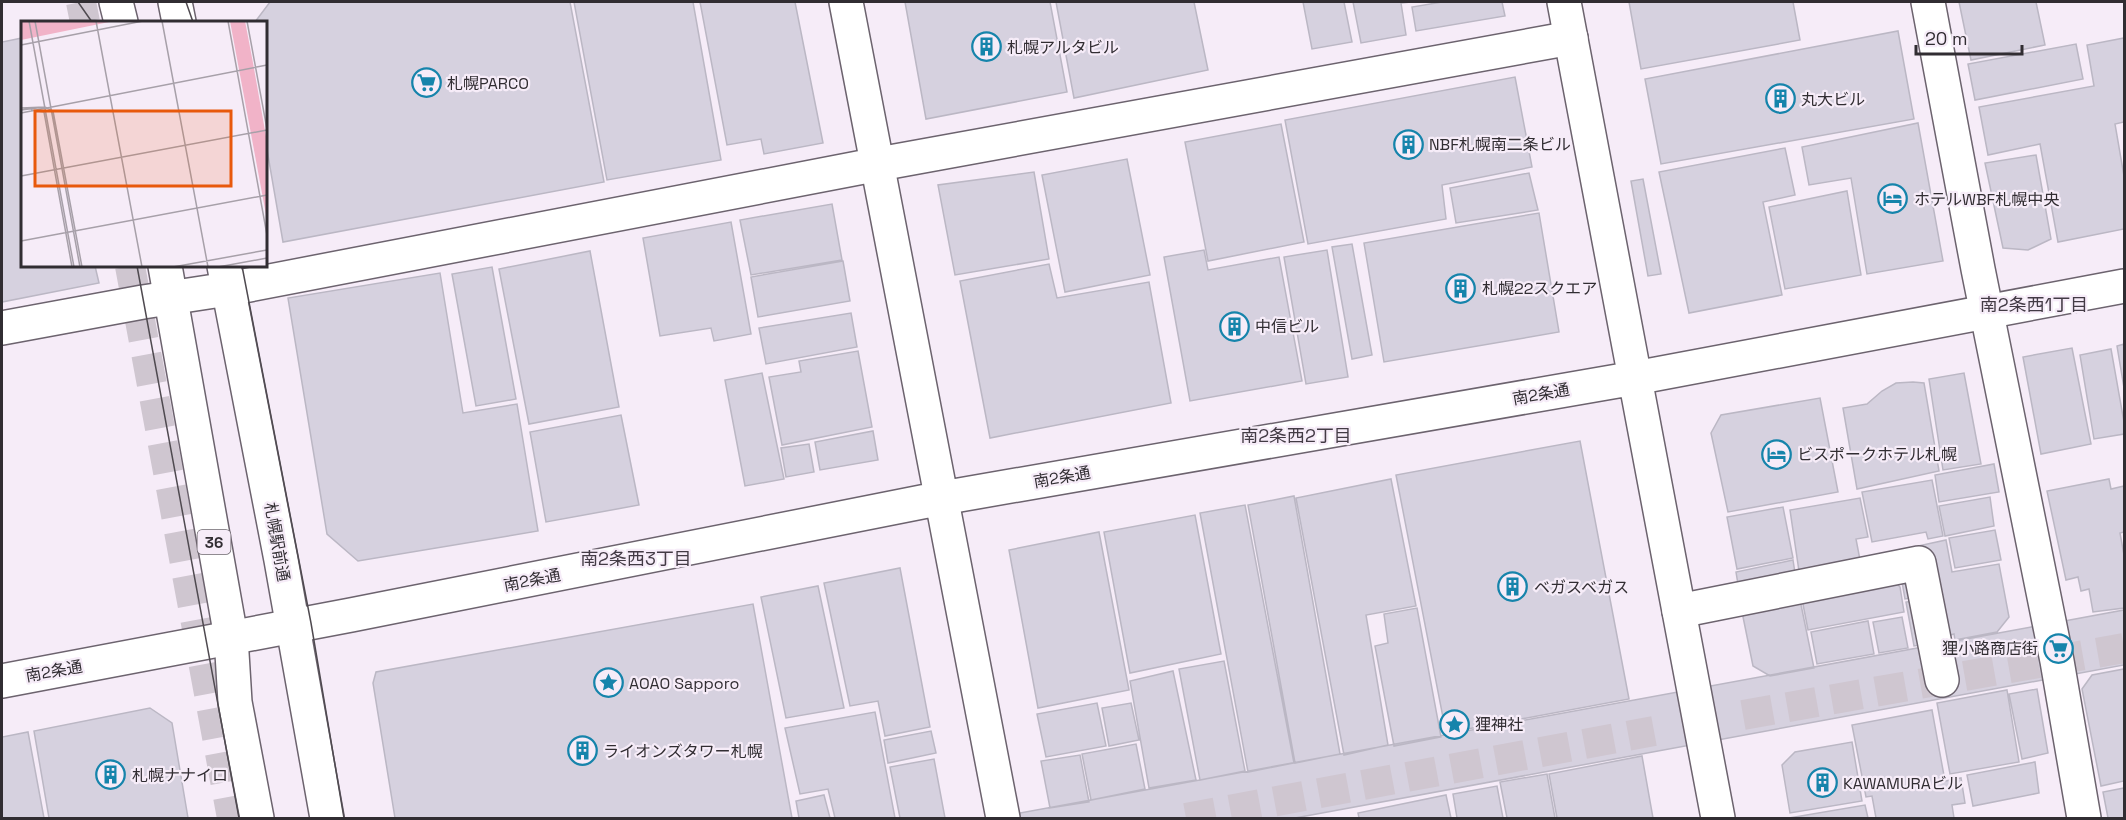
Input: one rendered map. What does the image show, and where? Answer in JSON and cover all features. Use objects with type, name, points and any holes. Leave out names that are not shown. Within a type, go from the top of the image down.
[{"type":"main road","points":[[116,2],[121,21]]},
{"type":"main road","points":[[175,2],[179,21]]},
{"type":"main road","points":[[846,2],[879,164],[1003,819]]},
{"type":"main road","points":[[1564,2],[1718,819]]},
{"type":"main road","points":[[1928,2],[1978,269],[2057,661],[2084,819]]},
{"type":"main road","points":[[2,328],[171,298],[226,278],[879,164],[1571,38]]},
{"type":"main road","name":"36","points":[[165,267],[231,638],[235,702],[256,819]]},
{"type":"main road","name":"札幌駅前通","points":[[226,278],[281,560],[327,819]]},
{"type":"main road","name":"南2条通","points":[[2,681],[942,498],[1635,378],[2124,286]]},
{"type":"main road","points":[[1679,611],[1919,563],[1942,680]]},
{"type":"building","name":"札幌PARCO","points":[[270,2],[570,2],[604,182],[283,242],[267,150],[267,21],[256,21]]},
{"type":"building","points":[[574,2],[693,2],[721,160],[607,180]]},
{"type":"building","points":[[700,2],[795,2],[823,143],[764,154],[761,139],[727,145]]},
{"type":"building","name":"札幌アルタビル","points":[[905,2],[1050,2],[1067,92],[926,119]]},
{"type":"building","points":[[1056,2],[1194,2],[1208,70],[1074,98]]},
{"type":"building","points":[[1303,2],[1344,2],[1352,42],[1312,49]]},
{"type":"building","points":[[1353,2],[1411,2],[1401,3],[1406,35],[1361,43]]},
{"type":"building","points":[[1442,2],[1502,2],[1505,16],[1416,31],[1412,7]]},
{"type":"building","points":[[1629,2],[1793,2],[1800,40],[1641,69]]},
{"type":"building","points":[[1959,2],[2036,2],[2045,45],[1971,60]]},
{"type":"building","name":"丸大ビル","points":[[1898,31],[1914,119],[1661,164],[1645,79]]},
{"type":"building","points":[[21,38],[21,267],[95,267],[99,283],[2,302],[2,42]]},
{"type":"building","points":[[2124,38],[2124,122],[2115,124],[2124,176],[2124,229],[2058,242],[2040,144],[1988,155],[1979,107],[2094,86],[2087,45]]},
{"type":"building","points":[[2076,44],[2083,79],[1975,100],[1968,64]]},
{"type":"building","name":"NBF札幌南二条ビル","points":[[1515,77],[1532,167],[1442,185],[1446,219],[1308,244],[1285,120]]},
{"type":"building","points":[[1918,123],[1943,261],[1867,274],[1851,178],[1809,185],[1802,147]]},
{"type":"building","points":[[1281,124],[1304,242],[1208,261],[1185,142]]},
{"type":"building","points":[[1785,148],[1795,195],[1763,202],[1782,295],[1689,313],[1659,172]]},
{"type":"building","points":[[2036,155],[2051,239],[2028,250],[2003,248],[1985,163]]},
{"type":"building","points":[[1127,159],[1150,275],[1065,292],[1042,175]]},
{"type":"building","points":[[1034,172],[1049,259],[955,275],[938,185]]},
{"type":"building","points":[[1529,173],[1538,210],[1456,223],[1450,188]]},
{"type":"building","points":[[1643,179],[1661,274],[1648,276],[1631,181]]},
{"type":"building","points":[[1847,191],[1861,275],[1785,289],[1769,207]]},
{"type":"building","points":[[832,204],[842,260],[751,275],[740,220]]},
{"type":"building","name":"札幌22スクエア","points":[[1539,213],[1559,332],[1384,362],[1364,243]]},
{"type":"building","points":[[731,222],[751,334],[714,341],[711,328],[660,336],[643,238]]},
{"type":"building","points":[[1352,244],[1372,355],[1352,359],[1332,247]]},
{"type":"building","name":"中信ビル","points":[[1204,250],[1208,270],[1279,257],[1302,381],[1190,401],[1164,257]]},
{"type":"building","points":[[1327,250],[1348,377],[1306,384],[1284,257]]},
{"type":"building","points":[[590,251],[619,407],[529,424],[499,269]]},
{"type":"building","points":[[843,261],[850,301],[758,317],[751,277]]},
{"type":"building","points":[[1049,264],[1057,298],[1149,282],[1171,403],[990,438],[960,281]]},
{"type":"building","points":[[492,267],[516,399],[476,406],[452,274]]},
{"type":"building","points":[[440,273],[463,413],[517,404],[538,531],[358,561],[327,534],[288,298]]},
{"type":"building","points":[[851,313],[857,347],[766,364],[759,328]]},
{"type":"building","points":[[2124,344],[2124,388],[2117,346]]},
{"type":"building","points":[[2072,348],[2091,444],[2041,454],[2023,357]]},
{"type":"building","points":[[2111,349],[2124,422],[2124,434],[2094,439],[2080,355]]},
{"type":"building","points":[[858,351],[872,427],[782,445],[769,377],[801,372],[799,361]]},
{"type":"building","points":[[762,373],[784,479],[745,486],[725,380]]},
{"type":"building","points":[[1964,373],[1981,464],[1943,470],[1929,379]]},
{"type":"building","points":[[1896,383],[1924,383],[1939,471],[1857,489],[1843,408],[1867,404]]},
{"type":"building","points":[[1820,398],[1838,492],[1728,512],[1711,433],[1721,415]]},
{"type":"building","points":[[621,415],[639,505],[546,522],[530,432]]},
{"type":"building","points":[[873,431],[878,460],[820,470],[815,442]]},
{"type":"building","name":"ベガスベガス","points":[[1580,441],[1629,699],[1446,733],[1396,475]]},
{"type":"building","points":[[809,444],[814,472],[786,477],[781,448]]},
{"type":"building","points":[[1994,464],[1999,492],[1939,502],[1935,475]]},
{"type":"building","points":[[1391,479],[1416,606],[1366,615],[1388,745],[1344,755],[1296,498]]},
{"type":"building","points":[[2109,479],[2111,489],[2124,486],[2124,532],[2120,533],[2124,555],[2124,608],[2093,612],[2089,589],[2081,591],[2078,577],[2066,580],[2047,491]]},
{"type":"building","points":[[1932,480],[1943,536],[1928,539],[1926,532],[1872,542],[1862,492]]},
{"type":"building","points":[[1294,496],[1340,754],[1295,763],[1248,505]]},
{"type":"building","points":[[1990,497],[1994,526],[1945,536],[1939,506]]},
{"type":"building","points":[[1860,498],[1868,537],[1856,539],[1860,560],[1799,571],[1790,510]]},
{"type":"building","points":[[1245,505],[1294,763],[1248,772],[1200,513]]},
{"type":"building","points":[[1783,507],[1793,558],[1737,569],[1727,517]]},
{"type":"building","points":[[1195,515],[1221,654],[1130,673],[1104,532]]},
{"type":"building","points":[[1995,530],[2001,560],[1955,568],[1949,538]]},
{"type":"building","points":[[1099,532],[1129,690],[1038,708],[1009,550]]},
{"type":"building","points":[[1946,540],[1952,572],[1999,564],[2009,617],[1997,632],[1955,640],[1954,634],[1943,637],[1926,583],[1918,546]]},
{"type":"building","points":[[1793,560],[1795,573],[1738,584],[1736,572]]},
{"type":"building","points":[[900,568],[930,727],[885,736],[878,701],[850,706],[824,583]]},
{"type":"building","points":[[1913,574],[1917,597],[1905,599],[1901,576]]},
{"type":"building","points":[[1891,577],[1900,587],[1904,612],[1808,630],[1801,594]]},
{"type":"building","points":[[818,586],[844,708],[786,718],[761,597]]},
{"type":"building","points":[[1799,595],[1814,668],[1770,676],[1753,666],[1741,607]]},
{"type":"building","points":[[1919,600],[1927,644],[1914,646],[1906,602]]},
{"type":"building","name":"ライオンズタワー札幌","points":[[753,604],[792,818],[395,818],[373,683],[376,672]]},
{"type":"building","points":[[1417,608],[1441,737],[1394,746],[1375,646],[1388,643],[1384,614]]},
{"type":"building","points":[[2124,610],[2124,665],[1295,818],[993,818]]},
{"type":"building","points":[[1902,617],[1908,648],[1879,653],[1873,622]]},
{"type":"building","points":[[1868,621],[1874,654],[1817,664],[1811,632]]},
{"type":"building","points":[[1224,661],[1245,771],[1200,780],[1179,669]]},
{"type":"building","points":[[2124,669],[2124,781],[2101,786],[2082,689],[2092,675]]},
{"type":"building","points":[[1173,671],[1196,780],[1149,788],[1130,681]]},
{"type":"building","points":[[2037,689],[2048,753],[2022,759],[2009,694]]},
{"type":"building","points":[[2007,690],[2019,762],[1950,774],[1937,703]]},
{"type":"building","points":[[1097,703],[1106,746],[1046,757],[1037,714]]},
{"type":"building","points":[[1131,703],[1139,740],[1109,746],[1102,708]]},
{"type":"building","name":"札幌ナナイロ","points":[[150,708],[172,723],[188,818],[49,818],[34,731]]},
{"type":"building","points":[[1932,710],[1945,781],[1961,778],[1965,803],[1952,805],[1954,818],[1876,818],[1872,796],[1866,797],[1852,725]]},
{"type":"building","points":[[875,712],[895,818],[835,818],[828,789],[800,794],[785,728]]},
{"type":"building","points":[[931,731],[936,753],[888,763],[884,740]]},
{"type":"building","points":[[28,732],[44,818],[2,818],[2,737]]},
{"type":"building","name":"KAWAMURAビル","points":[[1852,742],[1862,801],[1790,813],[1782,765],[1795,752]]},
{"type":"building","points":[[1136,744],[1145,789],[1091,800],[1082,754]]},
{"type":"building","points":[[1080,755],[1089,802],[1050,808],[1041,761]]},
{"type":"building","points":[[1642,756],[1653,818],[1557,818],[1549,774]]},
{"type":"building","points":[[934,759],[945,818],[900,818],[890,767]]},
{"type":"building","points":[[2035,762],[2039,793],[1973,806],[1967,775]]},
{"type":"building","points":[[1547,774],[1555,818],[1507,818],[1500,782]]},
{"type":"building","points":[[1497,786],[1503,818],[1457,818],[1453,794]]},
{"type":"building","points":[[2124,788],[2124,818],[2108,818],[2103,792]]},
{"type":"building","points":[[824,795],[830,818],[799,818],[796,801]]},
{"type":"building","points":[[1446,795],[1451,818],[1359,818],[1358,813]]},
{"type":"building","points":[[1865,805],[1868,818],[1789,818]]},
{"type":"tunnel","points":[[81,2],[85,21]]},
{"type":"tunnel","points":[[130,267],[232,818]]},
{"type":"tunnel","points":[[1743,715],[2124,648]]},
{"type":"tunnel","points":[[1186,818],[1654,731]]},
{"type":"tram line","points":[[78,2],[91,21]]},
{"type":"tram line","points":[[186,2],[193,21]]},
{"type":"tram line","points":[[137,267],[239,818]]},
{"type":"tram line","points":[[242,267],[311,623],[344,818]]},
{"type":"place","name":"札幌アルタビル","points":[[986,47]]},
{"type":"place","name":"札幌PARCO","points":[[426,83]]},
{"type":"place","name":"丸大ビル","points":[[1780,99]]},
{"type":"place","name":"NBF札幌南二条ビル","points":[[1408,144]]},
{"type":"place","name":"ホテルWBF札幌中央","points":[[1893,199]]},
{"type":"place","name":"札幌22スクエア","points":[[1461,288]]},
{"type":"place","name":"中信ビル","points":[[1234,326]]},
{"type":"place","name":"ビスポークホテル札幌","points":[[1776,454]]},
{"type":"place","name":"ベガスベガス","points":[[1513,587]]},
{"type":"place","name":"狸小路商店街","points":[[2059,648]]},
{"type":"place","name":"AOAO Sapporo","points":[[608,683]]},
{"type":"place","name":"狸神社","points":[[1454,724]]},
{"type":"place","name":"ライオンズタワー札幌","points":[[582,751]]},
{"type":"place","name":"札幌ナナイロ","points":[[111,775]]},
{"type":"place","name":"KAWAMURAビル","points":[[1822,783]]},
{"type":"district","name":"南2条西1丁目","points":[[2034,304]]},
{"type":"district","name":"南2条西2丁目","points":[[1296,435]]},
{"type":"district","name":"南2条西3丁目","points":[[636,558]]}]
